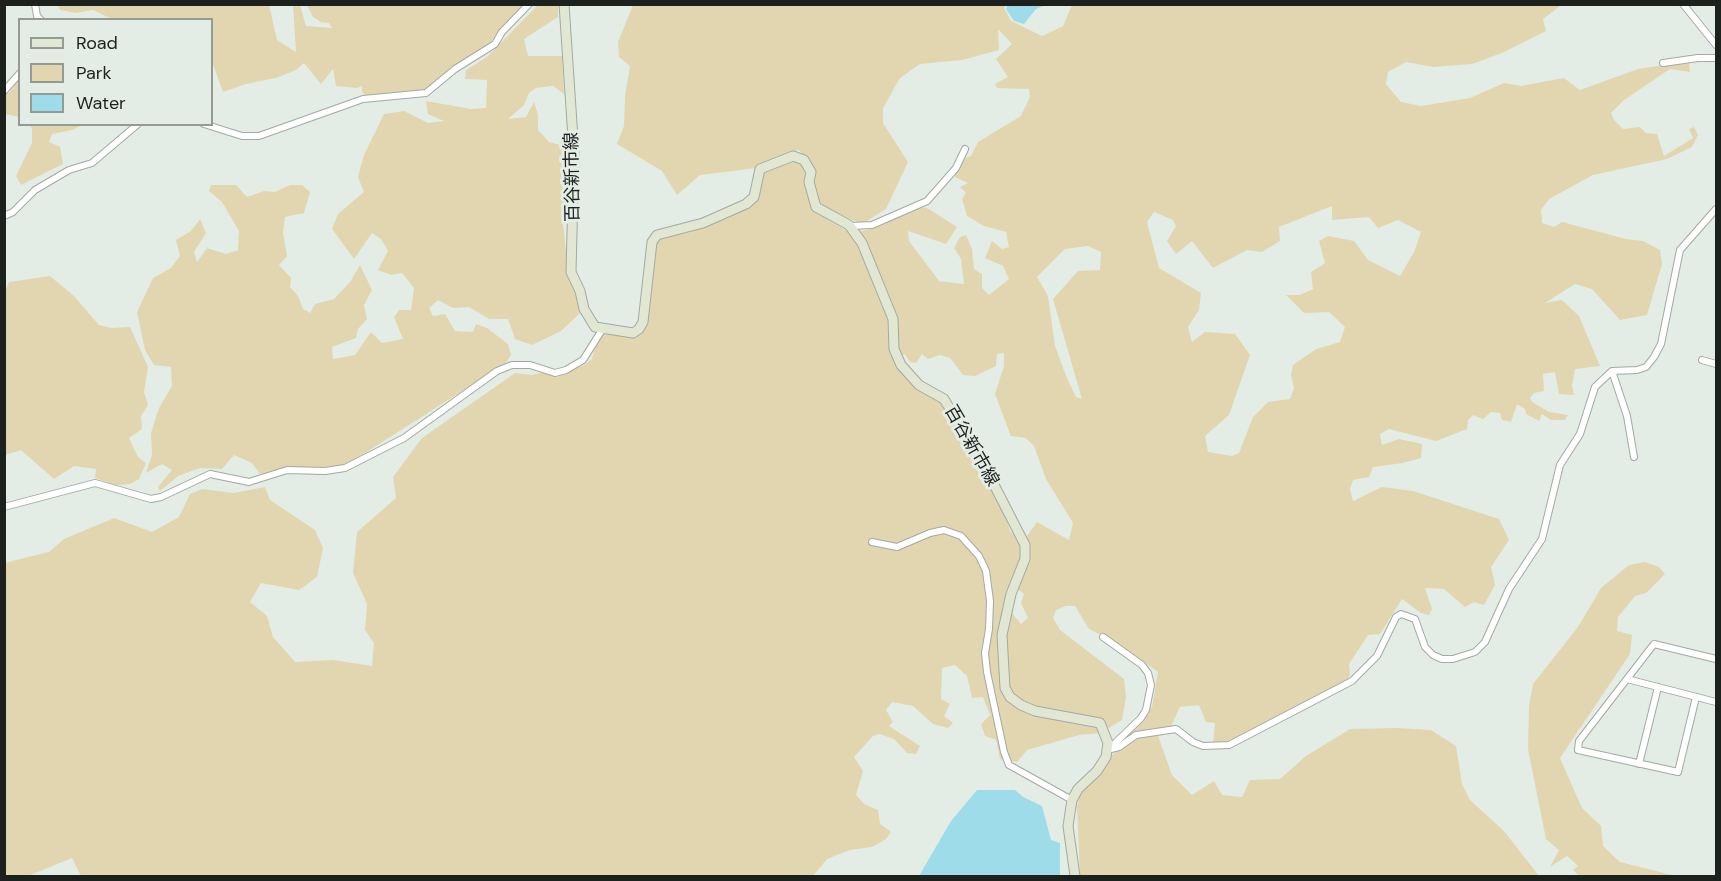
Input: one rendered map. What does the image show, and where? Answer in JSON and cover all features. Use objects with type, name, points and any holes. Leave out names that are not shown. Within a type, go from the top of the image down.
[{"type":"main road","name":"百谷新市線","points":[[564,4],[574,153],[571,272],[580,291],[584,309],[595,327],[602,330],[633,333],[639,329],[643,322],[652,242],[657,235],[703,224],[747,204],[754,197],[760,169],[794,156],[804,160],[811,172],[809,182],[816,207],[849,225],[862,243],[893,319],[894,349],[901,365],[919,385],[944,399],[986,469],[1025,546],[1025,559],[1011,594],[1002,635],[1005,688],[1010,697],[1035,711],[1100,723],[1108,743],[1107,750]]},
{"type":"main road","points":[[1075,876],[1068,826],[1072,800],[1078,789],[1097,771],[1107,750]]},
{"type":"street","points":[[210,126],[242,136],[259,136],[363,99],[426,93],[455,69],[495,44],[502,32],[529,4]]},
{"type":"street","points":[[1683,4],[1716,45]]},
{"type":"street","points":[[1664,63],[1698,57],[1716,58]]},
{"type":"street","points":[[4,91],[18,75]]},
{"type":"street","points":[[4,216],[14,212],[35,190],[69,170],[92,163],[136,126]]},
{"type":"street","points":[[849,225],[872,225],[927,201],[956,168],[965,149]]},
{"type":"street","points":[[1107,750],[1119,747],[1136,735],[1176,729],[1192,742],[1203,746],[1229,745],[1352,681],[1377,656],[1395,617],[1401,614],[1415,619],[1425,647],[1433,655],[1442,659],[1453,659],[1475,652],[1485,642],[1509,589],[1542,539],[1560,465],[1580,434],[1595,387],[1612,371],[1637,370],[1646,367],[1654,357],[1661,344],[1680,250],[1716,209]]},
{"type":"street","points":[[4,507],[95,483],[151,499],[161,497],[210,474],[249,482],[286,470],[325,471],[345,468],[404,438],[497,370],[512,365],[530,365],[555,373],[566,370],[583,360],[602,330]]},
{"type":"street","points":[[1702,360],[1716,364]]},
{"type":"street","points":[[1612,371],[1627,416],[1634,457]]},
{"type":"street","points":[[872,542],[897,547],[930,533],[944,530],[961,536],[979,556],[986,571],[990,601],[989,629],[984,653],[1004,752],[1009,765],[1072,800]]},
{"type":"street","points":[[1103,637],[1142,665],[1148,673],[1151,685],[1146,710],[1141,718],[1107,750]]},
{"type":"street","points":[[1696,697],[1678,772],[1578,750],[1579,741],[1654,644],[1716,659]]},
{"type":"street","points":[[1627,679],[1716,702]]},
{"type":"street","points":[[1639,764],[1658,687]]},
{"type":"green space","points":[[58,5],[269,5],[277,40],[296,52],[293,5],[300,5],[306,26],[332,28],[329,23],[321,22],[313,17],[307,5],[528,5],[487,45],[453,67],[430,89],[417,94],[367,97],[362,92],[362,86],[357,88],[336,86],[333,69],[321,84],[304,63],[296,70],[276,78],[246,84],[223,92],[213,65],[213,18],[110,18],[93,10],[76,13],[60,10]]},
{"type":"green space","points":[[538,5],[558,5],[558,17],[524,39],[528,56],[562,56],[564,94],[553,86],[536,88],[529,93],[524,105],[508,119],[526,117],[534,102],[538,115],[538,130],[549,142],[560,145],[561,136],[567,134],[565,160],[567,200],[562,213],[568,272],[579,294],[580,313],[561,331],[532,345],[515,339],[508,319],[489,319],[469,307],[453,308],[438,300],[429,308],[433,316],[445,314],[455,331],[473,332],[476,324],[487,328],[508,344],[511,355],[506,363],[354,460],[334,468],[285,469],[260,474],[252,463],[234,455],[222,469],[200,468],[178,476],[160,491],[158,487],[172,470],[162,464],[146,473],[152,455],[151,433],[159,408],[172,386],[171,367],[154,365],[145,350],[137,312],[153,278],[171,268],[180,256],[176,240],[191,231],[200,219],[206,233],[194,252],[197,262],[207,248],[226,254],[238,250],[239,231],[222,202],[209,191],[211,185],[236,185],[247,197],[264,191],[275,192],[290,185],[302,185],[310,192],[304,213],[285,217],[283,233],[287,256],[279,265],[291,278],[290,287],[298,296],[303,309],[310,313],[315,304],[334,299],[350,282],[360,265],[372,290],[364,305],[367,319],[358,329],[356,338],[332,347],[333,359],[355,355],[371,332],[382,343],[403,339],[394,317],[399,310],[411,310],[414,288],[402,273],[391,275],[378,270],[388,251],[381,239],[372,233],[354,259],[332,229],[338,214],[364,192],[358,177],[364,155],[384,114],[404,111],[428,123],[444,121],[428,114],[426,101],[471,109],[486,108],[487,80],[465,79],[466,70],[487,57]]},
{"type":"green space","points":[[633,5],[1006,5],[1004,8],[1011,21],[1042,36],[1063,26],[1072,5],[1572,5],[1560,6],[1543,19],[1546,31],[1502,53],[1472,64],[1433,67],[1406,62],[1388,72],[1386,84],[1401,102],[1421,106],[1470,98],[1504,83],[1521,86],[1564,78],[1580,90],[1638,69],[1689,61],[1690,72],[1670,69],[1624,100],[1611,113],[1623,129],[1640,127],[1646,133],[1657,134],[1664,156],[1693,138],[1689,129],[1694,127],[1698,135],[1692,147],[1667,159],[1593,175],[1549,199],[1541,210],[1542,223],[1554,227],[1562,222],[1626,239],[1643,241],[1660,250],[1662,264],[1647,315],[1620,320],[1592,289],[1575,284],[1545,303],[1562,300],[1579,316],[1600,366],[1575,369],[1572,385],[1574,395],[1559,394],[1555,372],[1543,374],[1544,391],[1534,393],[1530,398],[1532,402],[1549,412],[1568,415],[1565,420],[1551,420],[1542,414],[1539,421],[1526,414],[1525,409],[1517,404],[1511,422],[1502,420],[1500,413],[1491,412],[1483,419],[1473,415],[1468,420],[1467,429],[1436,441],[1389,429],[1380,434],[1382,445],[1399,439],[1422,444],[1421,458],[1373,467],[1369,477],[1353,480],[1350,489],[1353,501],[1382,487],[1413,491],[1499,519],[1509,540],[1491,567],[1495,585],[1484,605],[1474,602],[1465,607],[1444,589],[1425,588],[1432,609],[1429,615],[1421,613],[1402,599],[1380,634],[1368,635],[1349,664],[1350,675],[1344,684],[1226,743],[1213,744],[1215,723],[1206,722],[1199,705],[1180,707],[1170,728],[1135,734],[1119,745],[1152,707],[1158,672],[1122,646],[1089,629],[1075,606],[1066,606],[1056,610],[1053,618],[1060,630],[1124,679],[1126,697],[1122,720],[1101,733],[1079,735],[1027,750],[1017,762],[1000,759],[996,740],[985,736],[981,724],[990,715],[983,697],[972,698],[967,676],[955,665],[942,668],[941,699],[950,704],[944,716],[953,723],[948,728],[933,724],[913,706],[892,702],[886,710],[893,722],[889,726],[920,746],[916,754],[907,753],[894,739],[879,734],[873,736],[854,757],[863,771],[856,795],[864,804],[878,810],[880,824],[891,832],[886,839],[872,847],[850,850],[827,859],[813,876],[81,876],[72,858],[28,876],[5,876],[4,563],[49,552],[64,539],[114,518],[152,532],[179,517],[190,494],[202,489],[234,493],[265,487],[270,500],[315,530],[323,548],[317,577],[299,590],[261,583],[250,602],[267,616],[273,637],[295,662],[333,660],[372,666],[374,643],[365,630],[367,604],[353,573],[357,532],[396,498],[393,477],[422,438],[515,373],[530,375],[583,366],[592,359],[598,334],[636,337],[647,326],[658,237],[691,232],[745,208],[764,170],[792,158],[803,164],[812,210],[847,231],[857,241],[889,317],[889,345],[895,363],[906,376],[942,400],[971,447],[969,452],[982,465],[1010,531],[1021,542],[1021,559],[1002,608],[1004,619],[1012,613],[1021,624],[1028,618],[1021,603],[1024,594],[1016,588],[1029,560],[1027,536],[1037,522],[1069,540],[1073,523],[1046,479],[1034,446],[1026,438],[1011,436],[995,394],[1004,366],[1004,353],[997,354],[996,366],[975,376],[963,375],[950,358],[940,355],[928,359],[922,354],[916,363],[910,362],[905,354],[899,356],[890,298],[863,243],[852,229],[863,231],[883,225],[910,206],[927,208],[957,227],[946,244],[908,231],[909,241],[939,281],[964,284],[961,259],[954,248],[960,237],[966,235],[972,249],[974,269],[982,274],[982,288],[989,295],[1009,279],[1003,266],[985,258],[992,241],[1002,249],[1009,247],[1006,232],[984,226],[967,216],[962,199],[966,193],[960,187],[968,183],[955,177],[955,162],[971,156],[978,142],[1021,116],[1030,97],[1029,89],[997,88],[995,84],[1008,77],[996,59],[1012,44],[998,29],[999,50],[962,60],[920,64],[900,78],[883,108],[883,123],[908,162],[886,209],[862,224],[819,205],[811,165],[799,150],[757,168],[700,175],[677,195],[662,171],[617,144],[624,126],[625,96],[630,66],[619,57],[618,42]],"holes":[[[1332,206],[1332,220],[1369,217],[1378,228],[1398,220],[1421,232],[1414,252],[1400,276],[1368,260],[1354,241],[1328,236],[1319,241],[1325,263],[1311,272],[1313,289],[1300,295],[1286,295],[1304,313],[1329,312],[1345,327],[1340,342],[1316,349],[1293,365],[1291,375],[1294,388],[1290,399],[1268,402],[1253,417],[1239,453],[1232,456],[1208,452],[1205,436],[1229,415],[1250,355],[1235,334],[1205,332],[1192,342],[1188,327],[1199,310],[1201,293],[1159,268],[1147,222],[1154,212],[1173,220],[1176,226],[1167,241],[1176,254],[1192,241],[1213,268],[1247,250],[1262,252],[1280,241],[1279,227]],[[1088,246],[1101,252],[1100,270],[1078,271],[1053,299],[1082,399],[1076,397],[1066,376],[1055,346],[1048,296],[1037,277],[1065,249]]]},
{"type":"green space","points":[[18,80],[18,117],[5,114],[5,94],[9,93]]},
{"type":"green space","points":[[29,126],[80,126],[52,134],[49,142],[60,147],[63,164],[21,185],[16,176],[32,143],[32,128]]},
{"type":"green space","points":[[50,276],[74,296],[99,325],[112,328],[130,327],[148,367],[144,392],[148,405],[141,416],[142,429],[129,438],[138,457],[146,463],[139,479],[130,484],[116,485],[95,478],[96,469],[74,466],[54,479],[21,450],[5,455],[5,291],[9,282]]},
{"type":"green space","points":[[1645,562],[1659,567],[1665,574],[1646,593],[1635,596],[1618,617],[1617,631],[1632,635],[1630,654],[1560,758],[1582,808],[1601,826],[1603,846],[1620,862],[1672,875],[1579,876],[1573,870],[1578,866],[1567,856],[1550,867],[1559,850],[1546,839],[1528,749],[1529,706],[1533,684],[1578,627],[1601,588],[1629,565]]},
{"type":"green space","points":[[1350,729],[1431,730],[1456,746],[1462,784],[1470,800],[1504,831],[1539,876],[1080,876],[1077,807],[1081,791],[1114,753],[1134,739],[1157,733],[1172,775],[1192,795],[1214,781],[1222,795],[1242,797],[1250,780],[1280,779],[1306,756]]},
{"type":"water","points":[[1045,4],[1036,9],[1024,24],[1014,21],[1006,9],[1008,5]]},
{"type":"water","points":[[977,790],[1015,790],[1023,797],[1042,806],[1051,840],[1060,843],[1060,876],[919,876],[951,821]]}]
